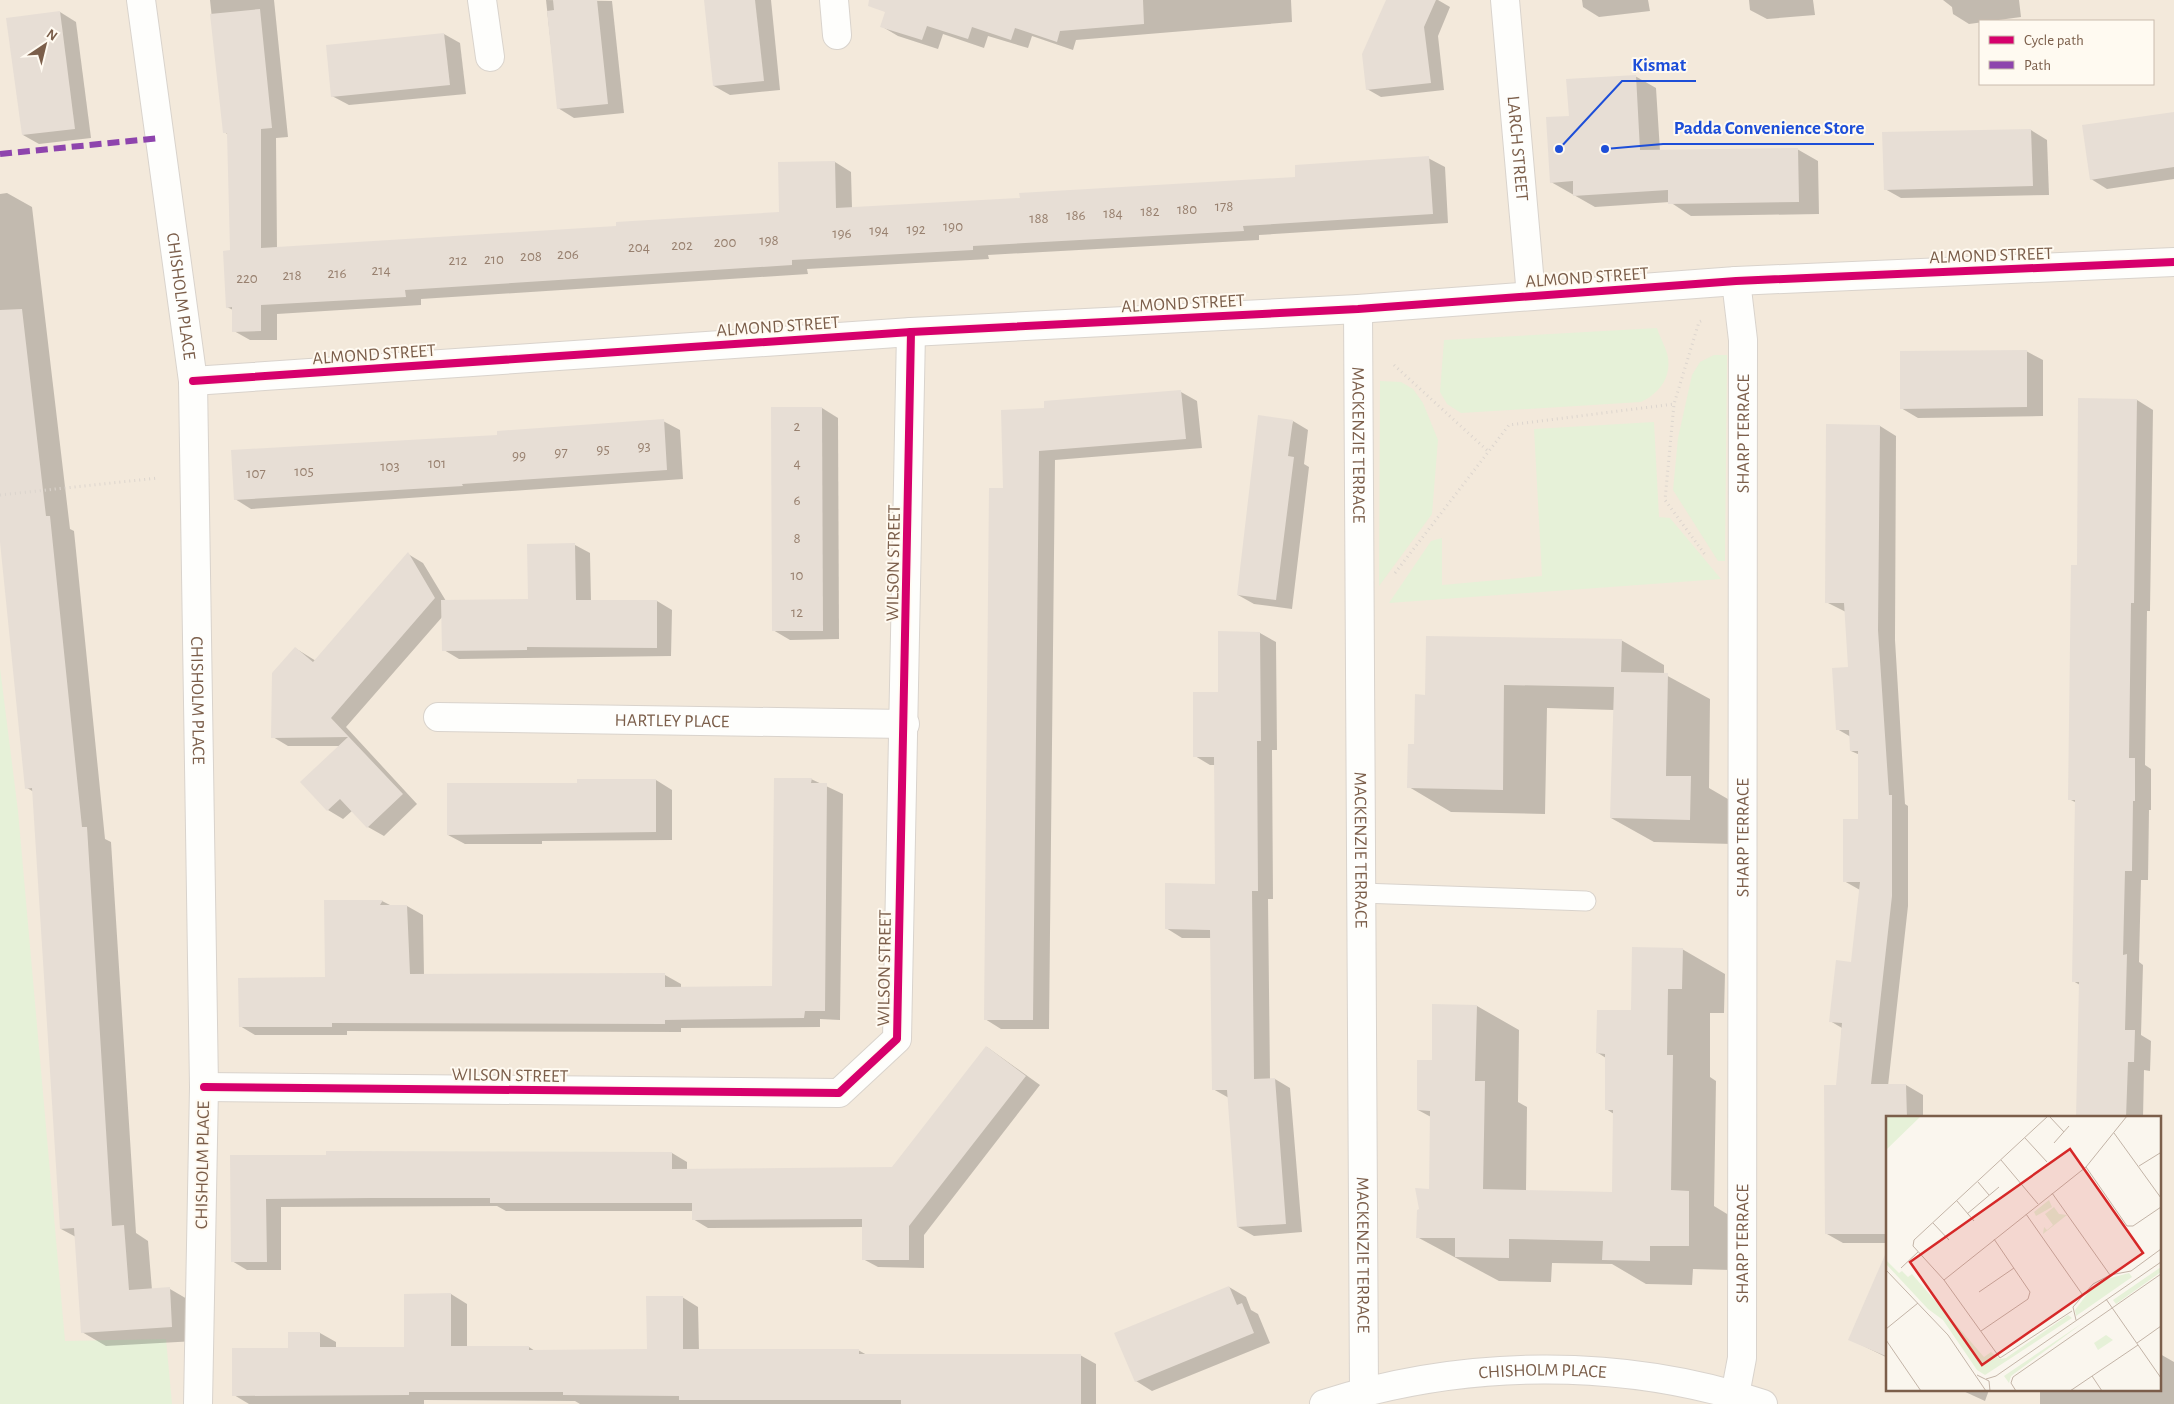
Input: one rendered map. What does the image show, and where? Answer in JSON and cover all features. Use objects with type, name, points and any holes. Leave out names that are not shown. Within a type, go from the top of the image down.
[{"type":"street","name":"CHISHOLM PLACE","points":[[141,0],[194,381],[204,1087],[198,1404]]},
{"type":"street","points":[[482,0],[490,57]]},
{"type":"street","points":[[834,0],[837,36]]},
{"type":"street","name":"LARCH STREET","points":[[1506,0],[1531,296]]},
{"type":"street","name":"ALMOND STREET","points":[[194,381],[911,332],[1358,321],[1531,296],[1736,281],[2174,262]]},
{"type":"street","name":"SHARP TERRACE","points":[[1735,1395],[1742,1358],[1743,573],[1743,340],[1736,281]]},
{"type":"street","name":"MACKENZIE TERRACE","points":[[1358,321],[1364,1391]]},
{"type":"street","name":"WILSON STREET","points":[[204,1087],[840,1093],[898,1039],[911,332]]},
{"type":"street","name":"HARTLEY PLACE","points":[[438,717],[905,724]]},
{"type":"street","name":"CHISHOLM PLACE","points":[[1324,1404],[1364,1391],[1523,1368],[1631,1374],[1693,1384],[1763,1404]]},
{"type":"lane","points":[[1361,893],[1586,901]]},
{"type":"path","points":[[1739,308],[1699,322],[1674,404],[1665,500],[1715,568],[1743,573]]},
{"type":"path","points":[[1358,321],[1489,452]]},
{"type":"path","points":[[1360,619],[1509,425],[1674,404]]},
{"type":"path","points":[[0,495],[195,474]]},
{"type":"shaded area","points":[[0,0],[2174,0],[2174,1404],[0,1404]]},
{"type":"green space","points":[[1657,328],[1667,355],[1667,373],[1658,390],[1641,402],[1461,413],[1447,404],[1440,392],[1444,340]]},
{"type":"green space","points":[[1714,355],[1727,355],[1725,561],[1718,561],[1673,490],[1678,438],[1692,375],[1700,362]]},
{"type":"green space","points":[[1380,381],[1401,382],[1413,389],[1423,403],[1438,440],[1432,514],[1379,586]]},
{"type":"green space","points":[[1654,422],[1659,517],[1670,518],[1721,579],[1389,603],[1431,541],[1442,538],[1442,585],[1542,576],[1534,429]]},
{"type":"green space","points":[[0,668],[18,811],[65,1341],[166,1339],[172,1404],[0,1404]]},
{"type":"building","points":[[553,0],[597,0],[608,104],[557,109],[547,11],[554,10]]},
{"type":"building","points":[[704,0],[755,0],[764,81],[713,86]]},
{"type":"building","points":[[869,0],[1143,0],[1144,24],[1060,31],[1057,42],[1015,28],[1011,40],[972,27],[968,39],[927,26],[922,40],[880,27],[885,12],[868,6]]},
{"type":"building","points":[[1386,0],[1436,0],[1424,27],[1431,83],[1366,90],[1362,54]]},
{"type":"building","points":[[260,9],[272,128],[261,129],[261,248],[616,226],[616,222],[779,212],[778,162],[835,161],[836,208],[1020,198],[1019,193],[1295,177],[1295,165],[1429,156],[1433,214],[1243,226],[1244,231],[973,246],[973,250],[792,260],[792,265],[405,290],[406,297],[261,305],[261,331],[232,332],[232,307],[226,308],[223,251],[230,250],[227,133],[223,133],[210,14]]},
{"type":"building","points":[[60,11],[75,129],[22,135],[6,18]]},
{"type":"building","points":[[444,33],[450,85],[331,97],[326,45]]},
{"type":"building","points":[[1636,75],[1640,150],[1798,148],[1799,202],[1668,204],[1668,190],[1573,196],[1573,181],[1550,183],[1546,117],[1569,116],[1566,79]]},
{"type":"building","points":[[2174,112],[2174,167],[2090,180],[2082,125]]},
{"type":"building","points":[[2031,129],[2033,186],[1884,190],[1882,132]]},
{"type":"building","points":[[22,309],[46,516],[50,516],[82,827],[87,827],[112,1226],[124,1225],[129,1290],[170,1287],[172,1327],[81,1333],[74,1228],[60,1229],[32,788],[25,789],[0,542],[0,310]]},
{"type":"building","points":[[2027,350],[2027,407],[1900,409],[1900,351]]},
{"type":"building","points":[[1181,390],[1186,439],[1039,451],[1033,1020],[984,1020],[989,488],[1003,488],[1001,410],[1044,408],[1044,401]]},
{"type":"building","points":[[2078,398],[2137,399],[2134,603],[2131,603],[2129,758],[2135,758],[2135,801],[2133,801],[2132,871],[2125,871],[2123,955],[2127,954],[2125,1030],[2135,1030],[2134,1062],[2128,1062],[2126,1116],[2076,1116],[2079,982],[2072,982],[2075,800],[2068,800],[2071,565],[2077,565]]},
{"type":"building","points":[[771,407],[822,407],[823,631],[772,631]]},
{"type":"building","points":[[1258,415],[1293,420],[1288,456],[1294,457],[1276,600],[1237,595]]},
{"type":"building","points":[[664,419],[667,470],[462,484],[463,486],[234,500],[231,450],[497,435],[497,431]]},
{"type":"building","points":[[1826,424],[1880,425],[1878,630],[1889,795],[1892,795],[1892,896],[1871,1084],[1906,1084],[1907,1116],[1886,1116],[1886,1234],[1825,1234],[1824,1085],[1836,1085],[1842,1023],[1829,1022],[1836,960],[1851,962],[1860,882],[1843,882],[1843,819],[1858,819],[1858,751],[1850,751],[1849,730],[1836,730],[1832,668],[1848,667],[1844,603],[1825,603]]},
{"type":"building","points":[[575,543],[576,600],[657,600],[657,648],[527,647],[527,650],[442,651],[441,600],[528,599],[527,544]]},
{"type":"building","points":[[408,552],[435,598],[331,718],[403,794],[367,828],[340,799],[327,811],[300,782],[348,737],[271,738],[272,673],[295,647],[313,662]]},
{"type":"building","points":[[1218,631],[1260,632],[1261,741],[1257,741],[1258,891],[1252,891],[1254,1079],[1275,1078],[1286,1224],[1237,1227],[1227,1090],[1212,1090],[1210,930],[1165,929],[1165,883],[1215,884],[1214,757],[1193,757],[1193,692],[1218,692]]},
{"type":"building","points":[[1426,636],[1622,639],[1621,672],[1668,673],[1666,776],[1691,776],[1690,820],[1610,818],[1614,687],[1504,685],[1503,790],[1407,788],[1408,744],[1414,744],[1415,694],[1425,695]]},
{"type":"building","points":[[774,778],[812,778],[811,783],[827,783],[825,1011],[805,1011],[804,1018],[665,1020],[665,1024],[332,1023],[332,1027],[239,1027],[238,978],[325,977],[324,900],[383,900],[380,905],[407,905],[410,974],[665,973],[665,987],[772,986]]},
{"type":"building","points":[[577,779],[656,779],[656,832],[447,835],[447,783],[577,783]]},
{"type":"building","points":[[1632,947],[1683,948],[1682,989],[1668,989],[1667,1055],[1673,1055],[1671,1190],[1689,1191],[1689,1246],[1650,1246],[1650,1261],[1602,1260],[1603,1241],[1509,1239],[1509,1258],[1455,1257],[1455,1238],[1416,1238],[1417,1210],[1419,1209],[1415,1188],[1429,1189],[1430,1111],[1417,1110],[1417,1060],[1432,1060],[1432,1004],[1477,1005],[1475,1081],[1485,1081],[1483,1189],[1612,1192],[1613,1110],[1605,1110],[1605,1054],[1596,1053],[1597,1010],[1631,1010]]},
{"type":"building","points":[[986,1046],[1026,1076],[909,1226],[909,1260],[862,1260],[862,1219],[692,1220],[692,1203],[490,1203],[490,1198],[372,1198],[266,1199],[267,1262],[231,1262],[230,1155],[326,1155],[326,1151],[672,1152],[672,1169],[892,1167]]},
{"type":"building","points":[[1886,1253],[1886,1356],[1848,1340]]},
{"type":"building","points":[[1229,1286],[1237,1305],[1242,1303],[1254,1333],[1135,1382],[1114,1333]]},
{"type":"building","points":[[451,1293],[451,1346],[529,1346],[529,1350],[647,1349],[646,1296],[683,1296],[683,1349],[859,1349],[859,1354],[1081,1354],[1081,1404],[901,1404],[901,1400],[679,1400],[679,1396],[563,1395],[563,1392],[409,1392],[409,1395],[232,1396],[232,1348],[288,1348],[288,1332],[320,1332],[320,1347],[404,1347],[404,1294]]},
{"type":"marked path","points":[[0,154],[160,138]]},
{"type":"cycle path","points":[[193,381],[911,332],[1358,309],[1736,281],[2174,262]]},
{"type":"cycle path","points":[[204,1087],[839,1093],[897,1039],[911,332]]},
{"type":"place","name":"Kismat","points":[[1559,149]]},
{"type":"place","name":"Padda Convenience Store","points":[[1605,149]]}]
